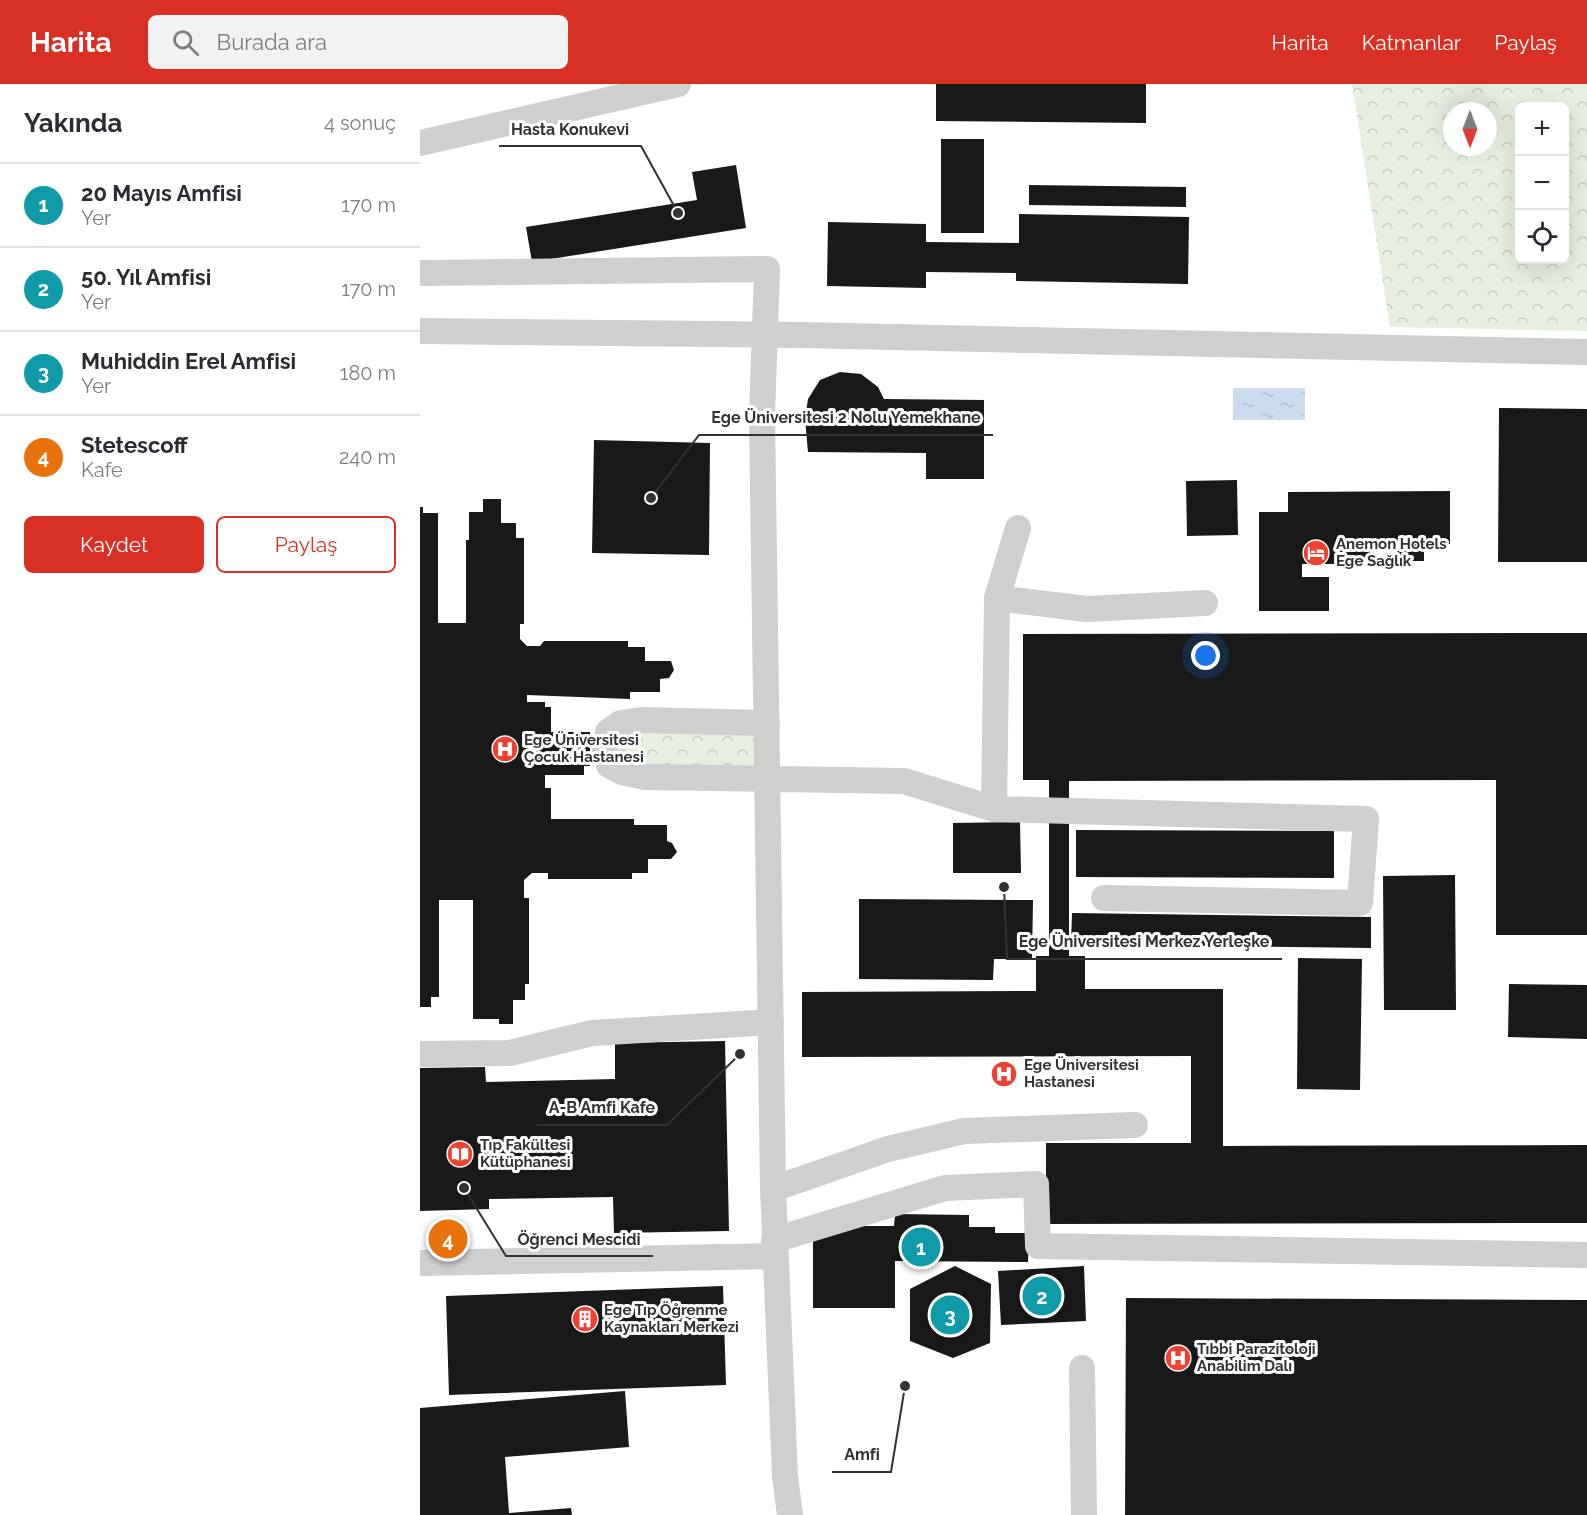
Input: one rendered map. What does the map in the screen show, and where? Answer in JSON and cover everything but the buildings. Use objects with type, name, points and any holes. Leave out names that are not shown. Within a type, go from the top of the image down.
[{"type":"street","points":[[420,143],[678,84]]},
{"type":"street","points":[[420,273],[766,269],[762,417],[769,778],[773,1189],[785,1476],[790,1515]]},
{"type":"street","points":[[420,331],[765,335],[1587,352]]},
{"type":"street","points":[[994,809],[997,598],[1018,528]]},
{"type":"street","points":[[997,598],[1087,609],[1205,603]]},
{"type":"street","points":[[767,723],[641,720],[621,723],[608,732],[605,749],[609,765],[622,772],[645,777],[904,780],[994,809],[1366,819],[1360,903],[1104,898]]},
{"type":"street","points":[[420,1054],[510,1053],[592,1033],[771,1022]]},
{"type":"street","points":[[773,1189],[888,1149],[964,1131],[1135,1125]]},
{"type":"street","points":[[420,1263],[775,1248],[945,1188],[1036,1184],[1038,1246],[1587,1255]]},
{"type":"street","points":[[1082,1368],[1084,1515]]},
{"type":"green space","points":[[1352,84],[1587,84],[1587,331],[1390,327]]},
{"type":"green space","points":[[767,723],[769,778],[622,772],[608,732]]},
{"type":"water","points":[[1233,388],[1305,388],[1305,420],[1233,420]]},
{"type":"place","name":"Hasta Konukevi","points":[[678,213]]},
{"type":"place","name":"Ege Üniversitesi 2 Nolu Yemekhane","points":[[651,498]]},
{"type":"place","name":"Anemon Hotels Ege Sağlık","points":[[1316,553]]},
{"type":"place","name":"Ege Üniversitesi Çocuk Hastanesi","points":[[505,749]]},
{"type":"place","name":"Ege Üniversitesi Merkez Yerleşke","points":[[1004,887]]},
{"type":"place","name":"A-B Amfi Kafe","points":[[740,1054]]},
{"type":"place","name":"Ege Üniversitesi Hastanesi","points":[[1004,1074]]},
{"type":"place","name":"Tıp Fakültesi Kütüphanesi","points":[[460,1154]]},
{"type":"place","name":"Öğrenci Mescidi","points":[[464,1188]]},
{"type":"place","name":"Stetescoff","points":[[448,1239]]},
{"type":"place","name":"20 Mayıs Amfisi","points":[[921,1247]]},
{"type":"place","name":"50. Yıl Amfisi","points":[[1042,1296]]},
{"type":"place","name":"Muhiddin Erel Amfisi","points":[[950,1315]]},
{"type":"place","name":"Ege Tıp Öğrenme Kaynakları Merkezi","points":[[585,1319]]},
{"type":"place","name":"Tıbbi Parazitoloji Anabilim Dalı","points":[[1178,1358]]},
{"type":"place","name":"Amfi","points":[[905,1386]]}]
